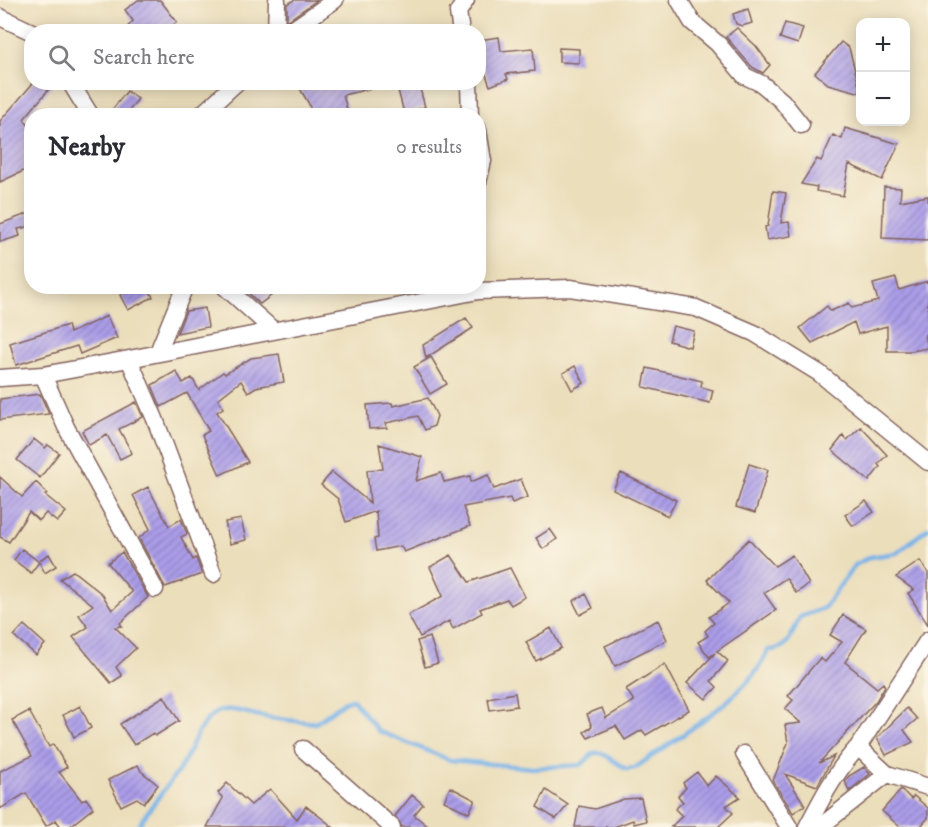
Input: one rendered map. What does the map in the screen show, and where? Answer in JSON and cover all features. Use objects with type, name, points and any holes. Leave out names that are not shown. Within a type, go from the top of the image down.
[{"type":"street","points":[[276,24],[277,0]]},
{"type":"street","points":[[300,24],[335,0]]},
{"type":"street","points":[[460,24],[458,12],[466,0]]},
{"type":"street","points":[[679,0],[692,22],[718,44],[745,76],[762,84],[782,101],[801,125]]},
{"type":"street","points":[[0,17],[24,28]]},
{"type":"street","points":[[75,90],[86,108]]},
{"type":"street","points":[[209,108],[228,90]]},
{"type":"street","points":[[469,90],[470,108]]},
{"type":"street","points":[[486,291],[570,288],[696,308],[754,333],[819,373],[928,462]]},
{"type":"street","points":[[158,352],[182,294]]},
{"type":"street","points":[[233,294],[273,330]]},
{"type":"street","points":[[0,378],[43,375],[129,359],[273,330],[428,294]]},
{"type":"street","points":[[129,359],[155,419],[213,574]]},
{"type":"street","points":[[43,375],[66,427],[155,589]]},
{"type":"street","points":[[807,827],[827,788],[842,765],[858,747],[928,640]]},
{"type":"street","points":[[858,747],[887,774],[928,787]]},
{"type":"street","points":[[303,749],[392,827]]},
{"type":"street","points":[[744,754],[789,827]]},
{"type":"street","points":[[820,827],[887,774]]},
{"type":"building","points":[[138,0],[160,0],[177,22],[175,24],[130,24],[133,21],[125,10]]},
{"type":"building","points":[[294,0],[317,0],[287,21],[287,4]]},
{"type":"building","points":[[748,9],[752,23],[742,26],[736,24],[733,14]]},
{"type":"building","points":[[785,23],[803,28],[798,44],[780,38]]},
{"type":"building","points":[[737,28],[756,46],[770,65],[763,73],[752,67],[726,37]]},
{"type":"building","points":[[499,37],[501,51],[533,48],[535,71],[506,74],[508,79],[490,86],[486,75],[486,39]]},
{"type":"building","points":[[841,42],[849,48],[856,74],[856,92],[828,84],[815,73]]},
{"type":"building","points":[[559,48],[579,49],[579,63],[559,62]]},
{"type":"building","points":[[27,90],[48,90],[33,108],[24,108],[24,171],[0,182],[0,121]]},
{"type":"building","points":[[301,90],[365,90],[343,95],[347,108],[310,108]]},
{"type":"building","points":[[398,90],[420,90],[425,107],[403,108]]},
{"type":"building","points":[[127,91],[138,99],[131,108],[113,108]]},
{"type":"building","points":[[845,128],[899,144],[882,180],[849,164],[843,196],[816,191],[817,187],[801,184],[817,159],[821,161],[833,135],[842,139]]},
{"type":"building","points":[[884,187],[901,188],[900,201],[928,196],[928,240],[882,238]]},
{"type":"building","points":[[773,191],[786,193],[781,223],[789,222],[791,236],[767,240],[765,227],[768,226]]},
{"type":"building","points":[[24,215],[24,228],[18,229],[20,236],[0,242],[0,224]]},
{"type":"building","points":[[896,278],[899,290],[928,281],[928,334],[925,335],[928,348],[912,351],[887,351],[887,326],[858,334],[854,322],[812,343],[800,328],[827,306],[831,311],[849,303],[852,308],[878,301],[873,284]]},
{"type":"building","points":[[151,294],[153,297],[128,310],[120,295]]},
{"type":"building","points":[[249,294],[273,294],[260,304]]},
{"type":"building","points":[[205,308],[208,327],[177,333],[186,311]]},
{"type":"building","points":[[107,316],[117,338],[80,354],[77,346],[16,365],[10,343],[68,325],[70,333]]},
{"type":"building","points":[[466,318],[473,328],[426,358],[423,345]]},
{"type":"building","points":[[673,326],[694,331],[690,347],[669,341]]},
{"type":"building","points":[[279,354],[284,382],[256,387],[248,392],[241,381],[218,399],[223,408],[217,412],[248,462],[220,475],[202,435],[209,431],[187,393],[161,407],[152,385],[176,371],[183,383],[192,378],[199,390],[223,372],[225,374],[251,358]]},
{"type":"building","points":[[431,357],[447,384],[430,394],[414,367]]},
{"type":"building","points":[[575,366],[584,383],[572,390],[563,373]]},
{"type":"building","points":[[647,368],[702,381],[701,387],[713,390],[710,403],[643,387]]},
{"type":"building","points":[[40,394],[49,414],[0,420],[0,399]]},
{"type":"building","points":[[428,398],[437,416],[434,426],[425,430],[418,416],[386,423],[387,428],[369,429],[367,405],[392,403],[393,406]]},
{"type":"building","points":[[136,402],[143,417],[119,429],[132,453],[120,459],[107,435],[89,445],[82,431]]},
{"type":"building","points":[[861,427],[887,455],[878,464],[880,467],[869,481],[832,450],[843,436],[847,440]]},
{"type":"building","points":[[34,439],[45,448],[48,445],[59,453],[40,478],[17,460]]},
{"type":"building","points":[[379,444],[422,457],[416,481],[441,473],[444,482],[470,476],[471,482],[488,475],[494,489],[521,479],[528,497],[512,503],[510,498],[463,507],[470,526],[404,552],[401,546],[376,551],[374,539],[378,538],[376,511],[346,522],[338,499],[321,485],[332,472],[370,503],[367,470],[383,469]]},
{"type":"building","points":[[749,464],[768,470],[755,513],[736,507]]},
{"type":"building","points":[[621,473],[676,500],[668,516],[613,490]]},
{"type":"building","points":[[0,477],[22,497],[36,482],[47,493],[45,495],[66,512],[57,522],[46,513],[39,521],[29,512],[9,542],[0,537]]},
{"type":"building","points":[[148,487],[169,526],[181,519],[187,534],[181,537],[193,560],[196,558],[202,574],[165,587],[139,538],[150,529],[133,495]]},
{"type":"building","points":[[866,501],[874,512],[853,526],[845,515]]},
{"type":"building","points":[[241,519],[246,540],[230,544],[225,522]]},
{"type":"building","points":[[550,529],[557,539],[543,549],[536,538]]},
{"type":"building","points":[[749,539],[775,566],[792,555],[809,584],[796,593],[786,578],[764,593],[776,610],[717,651],[728,661],[711,681],[717,687],[706,699],[687,683],[715,653],[709,657],[698,642],[708,636],[705,631],[714,623],[709,617],[729,603],[707,580]]},
{"type":"building","points":[[22,549],[38,561],[49,554],[56,566],[45,573],[39,562],[31,573],[14,560]]},
{"type":"building","points":[[122,552],[148,597],[120,623],[122,626],[115,627],[136,648],[116,667],[122,676],[111,683],[73,637],[88,627],[79,615],[93,605],[60,579],[73,571],[102,594],[112,610],[132,592],[108,563]]},
{"type":"building","points":[[451,555],[469,582],[510,568],[525,597],[511,605],[507,599],[480,609],[482,613],[453,629],[449,621],[420,637],[408,615],[443,596],[430,567]]},
{"type":"building","points":[[920,561],[928,572],[928,625],[908,593],[914,590],[896,577]]},
{"type":"building","points":[[586,594],[593,608],[580,615],[573,601]]},
{"type":"building","points":[[843,615],[866,629],[845,662],[877,688],[883,683],[885,686],[876,701],[819,763],[834,756],[817,786],[785,774],[805,805],[793,813],[773,781],[788,743],[785,725],[801,723],[785,709],[793,700],[788,696],[820,658],[825,662],[842,642],[830,635]]},
{"type":"building","points":[[658,620],[667,640],[615,666],[605,646]]},
{"type":"building","points":[[24,625],[45,644],[36,655],[14,636]]},
{"type":"building","points":[[551,628],[561,648],[536,661],[526,642]]},
{"type":"building","points":[[430,637],[438,663],[425,667],[417,641]]},
{"type":"building","points":[[665,664],[689,710],[646,735],[642,730],[625,740],[616,726],[588,738],[584,732],[592,727],[587,714],[602,708],[606,718],[634,701],[626,689]]},
{"type":"building","points":[[515,693],[517,706],[490,710],[488,698]]},
{"type":"building","points":[[164,696],[179,721],[155,736],[153,733],[134,745],[120,724]]},
{"type":"building","points":[[80,706],[91,728],[74,737],[63,715]]},
{"type":"building","points":[[907,708],[917,719],[904,730],[913,742],[886,755],[877,738]]},
{"type":"building","points":[[29,711],[49,747],[53,744],[67,767],[59,772],[82,801],[86,798],[93,808],[69,827],[61,827],[56,820],[46,826],[26,793],[0,809],[0,771],[32,756],[12,720]]},
{"type":"building","points":[[138,765],[141,771],[158,785],[144,803],[137,798],[121,806],[108,780]]},
{"type":"building","points":[[864,767],[870,774],[849,791],[845,781]]},
{"type":"building","points":[[697,772],[707,786],[716,776],[740,797],[726,806],[733,813],[718,827],[671,827],[682,816],[675,809],[683,802],[678,796],[686,788],[683,783]]},
{"type":"building","points":[[227,783],[251,805],[270,789],[297,819],[306,806],[333,827],[207,827],[223,798],[218,793]]},
{"type":"building","points":[[450,787],[475,800],[469,813],[444,801]]},
{"type":"building","points":[[901,789],[911,799],[914,796],[928,808],[928,818],[920,827],[900,827],[882,811]]},
{"type":"building","points":[[546,790],[568,805],[556,819],[537,807]]},
{"type":"building","points":[[412,795],[423,804],[414,815],[429,827],[402,827],[395,816]]},
{"type":"building","points":[[641,798],[646,821],[634,824],[633,820],[614,827],[575,827],[579,806],[595,809],[624,799]]},
{"type":"waterway","points":[[138,827],[181,767],[201,727],[213,715],[225,710],[316,723],[345,701],[353,700],[378,731],[450,760],[533,768],[581,765],[594,753],[602,753],[626,769],[635,768],[690,730],[729,699],[759,667],[768,650],[781,648],[789,640],[800,617],[824,608],[855,565],[870,557],[897,553],[928,528]]}]
